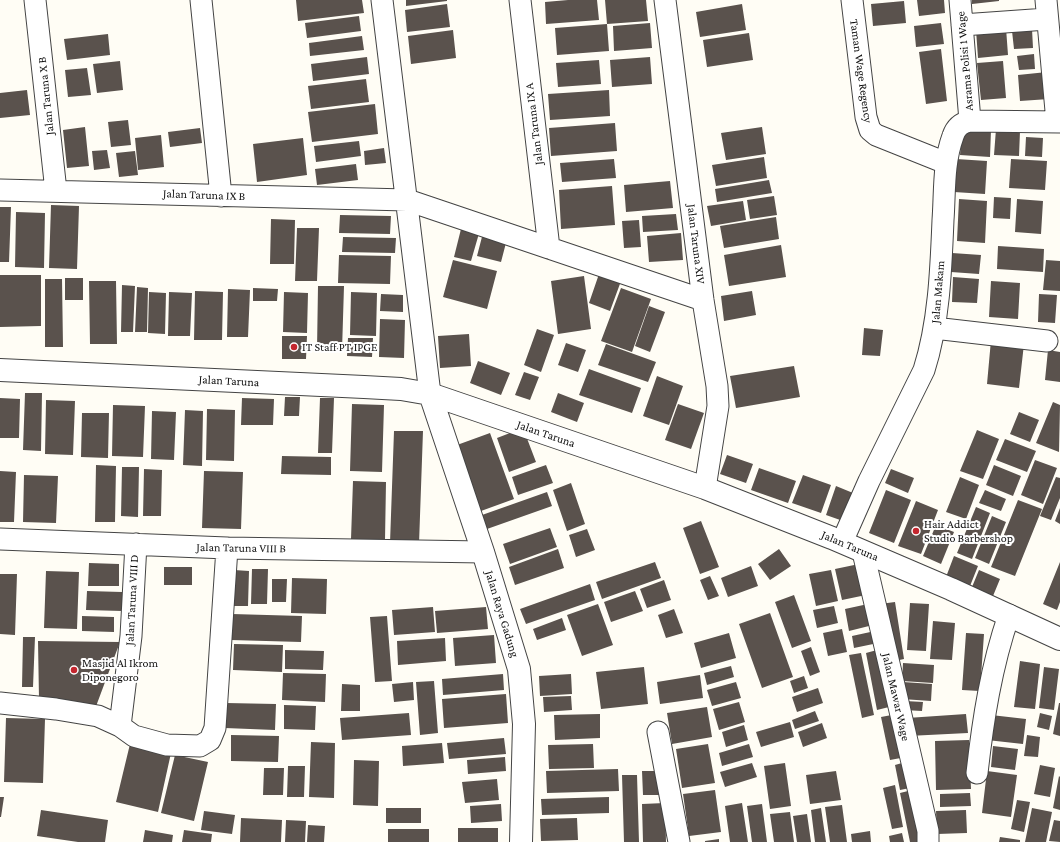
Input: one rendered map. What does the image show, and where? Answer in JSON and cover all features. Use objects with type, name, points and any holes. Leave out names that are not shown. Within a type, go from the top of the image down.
[{"type":"street","name":"Jalan Taruna X B","points":[[36,0],[56,191]]},
{"type":"street","points":[[201,0],[221,196]]},
{"type":"street","points":[[382,0],[430,394]]},
{"type":"street","name":"Jalan Taruna IX A","points":[[520,0],[548,248]]},
{"type":"street","name":"Jalan Taruna XIV","points":[[665,0],[718,406],[705,488]]},
{"type":"street","name":"Taman Wage Regency","points":[[852,0],[866,117],[870,130],[876,135],[946,163]]},
{"type":"street","name":"Asrama Polisi 1 Wage","points":[[960,0],[970,121]]},
{"type":"street","points":[[962,25],[1046,10],[1058,122],[970,121]]},
{"type":"street","name":"Jalan Makam","points":[[842,542],[869,481],[924,370],[934,328],[942,241],[946,163],[953,135],[958,126],[962,123],[970,121]]},
{"type":"street","name":"Jalan Taruna IX B","points":[[0,190],[407,200]]},
{"type":"street","points":[[407,200],[703,300]]},
{"type":"street","points":[[934,328],[1047,341]]},
{"type":"street","name":"Jalan Taruna","points":[[0,370],[372,387],[401,389],[430,394],[705,488],[842,542],[951,589],[1060,639]]},
{"type":"street","name":"Jalan Raya Gadung","points":[[430,394],[483,552],[519,669],[524,724],[521,842]]},
{"type":"street","name":"Jalan Taruna VIII B","points":[[0,539],[227,548],[483,552]]},
{"type":"street","name":"Jalan Taruna VIII D","points":[[120,726],[131,636],[136,544]]},
{"type":"street","points":[[0,703],[56,709],[98,716],[120,726],[134,736],[168,745],[200,746],[210,740],[214,728],[227,548]]},
{"type":"street","name":"Jalan Mawar Wage","points":[[863,552],[928,831],[928,842]]},
{"type":"street","points":[[977,773],[982,731],[991,680],[1001,639],[1009,615]]},
{"type":"street","points":[[658,732],[679,842]]},
{"type":"building","points":[[296,0],[362,0],[364,13],[298,21]]},
{"type":"building","points":[[406,0],[447,0],[447,1],[406,6]]},
{"type":"building","points":[[597,0],[599,20],[546,24],[545,2]]},
{"type":"building","points":[[605,0],[646,0],[648,21],[607,24]]},
{"type":"building","points":[[917,0],[944,0],[945,13],[919,16]]},
{"type":"building","points":[[972,0],[999,0],[999,1],[972,4]]},
{"type":"building","points":[[904,1],[906,23],[873,26],[871,4]]},
{"type":"building","points":[[447,4],[450,27],[407,32],[405,10]]},
{"type":"building","points":[[742,4],[746,30],[700,37],[696,12]]},
{"type":"building","points":[[359,16],[361,31],[307,38],[305,23]]},
{"type":"building","points":[[650,23],[652,48],[614,51],[613,26]]},
{"type":"building","points":[[941,23],[944,44],[916,47],[914,26]]},
{"type":"building","points":[[607,24],[609,51],[557,55],[555,28]]},
{"type":"building","points":[[1006,28],[1008,55],[978,58],[976,30]]},
{"type":"building","points":[[1032,29],[1033,48],[1014,49],[1012,31]]},
{"type":"building","points":[[453,30],[456,58],[411,64],[408,36]]},
{"type":"building","points":[[749,33],[753,60],[707,67],[703,40]]},
{"type":"building","points":[[108,34],[110,55],[67,60],[64,39]]},
{"type":"building","points":[[362,36],[364,50],[310,56],[309,43]]},
{"type":"building","points":[[941,49],[947,101],[926,104],[919,52]]},
{"type":"building","points":[[1034,54],[1035,69],[1019,70],[1017,56]]},
{"type":"building","points":[[367,57],[369,74],[313,81],[311,64]]},
{"type":"building","points":[[650,57],[652,84],[612,87],[610,60]]},
{"type":"building","points":[[599,60],[601,84],[558,87],[556,63]]},
{"type":"building","points":[[120,61],[123,90],[97,93],[93,64]]},
{"type":"building","points":[[1003,61],[1006,98],[981,100],[977,63]]},
{"type":"building","points":[[87,68],[91,95],[68,97],[65,70]]},
{"type":"building","points":[[1047,72],[1049,99],[1020,101],[1018,75]]},
{"type":"building","points":[[366,79],[369,102],[311,109],[308,86]]},
{"type":"building","points":[[27,90],[30,115],[0,118],[0,93]]},
{"type":"building","points":[[609,90],[610,116],[550,120],[548,94]]},
{"type":"building","points":[[375,104],[378,134],[312,142],[308,112]]},
{"type":"building","points":[[128,120],[131,145],[111,147],[108,122]]},
{"type":"building","points":[[615,123],[617,151],[551,156],[549,128]]},
{"type":"building","points":[[85,127],[89,166],[67,168],[63,130]]},
{"type":"building","points":[[762,127],[766,154],[726,160],[721,133]]},
{"type":"building","points":[[200,128],[202,143],[170,147],[168,132]]},
{"type":"building","points":[[962,128],[991,130],[990,157],[960,155]]},
{"type":"building","points":[[996,129],[1020,131],[1019,156],[994,155]]},
{"type":"building","points":[[161,135],[164,167],[138,170],[135,138]]},
{"type":"building","points":[[1026,137],[1043,138],[1042,157],[1025,156]]},
{"type":"building","points":[[303,138],[307,175],[257,182],[253,144]]},
{"type":"building","points":[[359,141],[361,156],[316,162],[314,146]]},
{"type":"building","points":[[384,148],[386,163],[365,165],[364,151]]},
{"type":"building","points":[[107,150],[110,168],[94,170],[92,151]]},
{"type":"building","points":[[135,151],[138,175],[119,177],[116,153]]},
{"type":"building","points":[[764,157],[767,178],[716,186],[712,165]]},
{"type":"building","points":[[614,159],[616,178],[562,182],[560,163]]},
{"type":"building","points":[[956,159],[987,161],[985,194],[954,192]]},
{"type":"building","points":[[1011,159],[1047,161],[1045,190],[1009,188]]},
{"type":"building","points":[[356,164],[358,180],[317,185],[315,169]]},
{"type":"building","points":[[769,180],[772,193],[717,202],[715,189]]},
{"type":"building","points":[[670,181],[673,208],[626,212],[624,185]]},
{"type":"building","points":[[612,186],[615,225],[561,229],[559,190]]},
{"type":"building","points":[[774,196],[777,215],[750,219],[747,200]]},
{"type":"building","points":[[994,197],[1011,198],[1010,219],[993,218]]},
{"type":"building","points":[[959,199],[987,201],[985,243],[957,241]]},
{"type":"building","points":[[1017,199],[1043,201],[1041,234],[1015,232]]},
{"type":"building","points":[[743,201],[746,220],[711,226],[707,206]]},
{"type":"building","points":[[51,205],[79,206],[77,269],[49,268]]},
{"type":"building","points":[[0,207],[11,207],[9,262],[0,262]]},
{"type":"building","points":[[16,212],[45,213],[44,268],[15,267]]},
{"type":"building","points":[[676,214],[678,230],[643,232],[642,216]]},
{"type":"building","points":[[340,215],[391,216],[390,234],[339,233]]},
{"type":"building","points":[[776,217],[779,239],[724,248],[720,226]]},
{"type":"building","points":[[271,219],[295,220],[294,264],[270,264]]},
{"type":"building","points":[[639,220],[641,247],[624,248],[622,221]]},
{"type":"building","points":[[462,225],[480,230],[471,261],[454,257]]},
{"type":"building","points":[[297,228],[319,228],[317,281],[295,281]]},
{"type":"building","points":[[483,233],[507,239],[501,262],[477,256]]},
{"type":"building","points":[[681,233],[683,260],[649,262],[647,236]]},
{"type":"building","points":[[343,237],[396,238],[395,253],[342,252]]},
{"type":"building","points":[[781,245],[786,277],[729,286],[724,255]]},
{"type":"building","points":[[998,246],[1044,249],[1043,272],[997,269]]},
{"type":"building","points":[[952,253],[981,255],[979,274],[951,272]]},
{"type":"building","points":[[339,255],[391,256],[390,284],[338,283]]},
{"type":"building","points":[[453,260],[497,271],[487,309],[443,297]]},
{"type":"building","points":[[1046,260],[1060,261],[1060,291],[1043,290]]},
{"type":"building","points":[[599,274],[621,281],[610,311],[589,303]]},
{"type":"building","points":[[0,275],[41,275],[41,326],[0,327]]},
{"type":"building","points":[[584,276],[591,329],[558,334],[551,281]]},
{"type":"building","points":[[953,277],[979,279],[977,303],[952,302]]},
{"type":"building","points":[[65,278],[83,278],[83,300],[65,300]]},
{"type":"building","points":[[45,279],[62,279],[63,347],[45,347]]},
{"type":"building","points":[[89,281],[116,281],[117,344],[90,344]]},
{"type":"building","points":[[991,281],[1020,283],[1018,319],[989,317]]},
{"type":"building","points":[[122,285],[135,286],[133,332],[121,332]]},
{"type":"building","points":[[318,286],[344,286],[342,351],[317,350]]},
{"type":"building","points":[[137,287],[148,288],[147,332],[135,332]]},
{"type":"building","points":[[253,288],[278,289],[277,301],[253,301]]},
{"type":"building","points":[[621,288],[651,299],[632,352],[601,341]]},
{"type":"building","points":[[228,289],[250,290],[248,337],[227,337]]},
{"type":"building","points":[[195,291],[223,292],[222,340],[194,340]]},
{"type":"building","points":[[752,291],[756,315],[724,321],[721,296]]},
{"type":"building","points":[[149,292],[166,293],[165,334],[148,333]]},
{"type":"building","points":[[169,292],[192,293],[190,336],[168,336]]},
{"type":"building","points":[[284,292],[308,293],[307,333],[283,332]]},
{"type":"building","points":[[351,292],[377,293],[376,336],[350,335]]},
{"type":"building","points":[[381,294],[403,295],[403,312],[380,311]]},
{"type":"building","points":[[1039,294],[1057,295],[1055,323],[1038,322]]},
{"type":"building","points":[[649,306],[665,312],[650,352],[635,346]]},
{"type":"building","points":[[380,319],[405,320],[404,358],[379,357]]},
{"type":"building","points":[[864,328],[883,330],[880,356],[862,355]]},
{"type":"building","points":[[537,329],[554,335],[541,372],[524,365]]},
{"type":"building","points":[[469,334],[471,366],[440,368],[438,336]]},
{"type":"building","name":"IT Staff PT IPGE","points":[[282,336],[307,336],[306,359],[282,359]]},
{"type":"building","points":[[348,338],[373,338],[372,357],[347,356]]},
{"type":"building","points":[[991,340],[1024,344],[1019,388],[987,384]]},
{"type":"building","points":[[566,343],[586,350],[578,372],[558,365]]},
{"type":"building","points":[[606,344],[656,362],[648,382],[598,365]]},
{"type":"building","points":[[1048,350],[1060,352],[1060,382],[1045,380]]},
{"type":"building","points":[[478,361],[510,373],[501,395],[470,383]]},
{"type":"building","points":[[794,366],[800,397],[736,408],[730,376]]},
{"type":"building","points":[[589,369],[641,388],[632,413],[579,395]]},
{"type":"building","points":[[524,372],[539,377],[530,400],[515,395]]},
{"type":"building","points":[[657,376],[683,386],[669,425],[643,416]]},
{"type":"building","points":[[25,393],[42,393],[41,451],[23,450]]},
{"type":"building","points":[[558,393],[584,403],[577,422],[551,412]]},
{"type":"building","points":[[285,397],[300,397],[299,416],[284,416]]},
{"type":"building","points":[[0,398],[20,399],[19,438],[0,438]]},
{"type":"building","points":[[242,398],[274,399],[273,425],[241,425]]},
{"type":"building","points":[[320,398],[334,398],[332,453],[318,453]]},
{"type":"building","points":[[46,400],[75,401],[73,455],[45,454]]},
{"type":"building","points":[[1053,402],[1060,405],[1059,452],[1036,443]]},
{"type":"building","points":[[352,404],[384,405],[382,472],[350,471]]},
{"type":"building","points":[[678,404],[704,413],[691,449],[665,440]]},
{"type":"building","points":[[113,405],[145,406],[143,457],[112,456]]},
{"type":"building","points":[[207,409],[235,410],[234,461],[206,460]]},
{"type":"building","points":[[185,410],[203,411],[202,466],[183,465]]},
{"type":"building","points":[[152,411],[176,412],[174,460],[151,459]]},
{"type":"building","points":[[1019,412],[1039,420],[1030,442],[1010,434]]},
{"type":"building","points":[[82,413],[109,413],[108,458],[81,457]]},
{"type":"building","points":[[523,428],[536,462],[509,472],[497,438]]},
{"type":"building","points":[[977,430],[999,439],[983,479],[960,471]]},
{"type":"building","points":[[394,431],[423,431],[419,544],[390,543]]},
{"type":"building","points":[[490,433],[514,499],[481,511],[457,445]]},
{"type":"building","points":[[1005,439],[1036,451],[1027,472],[996,460]]},
{"type":"building","points":[[727,455],[753,464],[746,483],[720,474]]},
{"type":"building","points":[[282,456],[331,457],[331,475],[281,474]]},
{"type":"building","points":[[1035,460],[1057,468],[1043,504],[1021,495]]},
{"type":"building","points":[[96,465],[116,466],[115,522],[95,522]]},
{"type":"building","points":[[546,465],[553,483],[518,495],[512,477]]},
{"type":"building","points":[[994,465],[1021,476],[1013,496],[986,485]]},
{"type":"building","points":[[122,467],[139,467],[138,517],[121,516]]},
{"type":"building","points":[[759,468],[796,481],[788,503],[751,490]]},
{"type":"building","points":[[144,469],[162,470],[161,516],[143,516]]},
{"type":"building","points":[[891,469],[914,478],[908,493],[885,483]]},
{"type":"building","points":[[0,471],[16,472],[14,522],[0,522]]},
{"type":"building","points":[[204,471],[243,472],[241,529],[202,528]]},
{"type":"building","points":[[24,475],[58,476],[56,523],[23,522]]},
{"type":"building","points":[[803,475],[831,485],[821,513],[792,503]]},
{"type":"building","points":[[960,477],[979,485],[966,519],[946,512]]},
{"type":"building","points":[[1056,477],[1060,478],[1060,498],[1051,520],[1040,516]]},
{"type":"building","points":[[353,481],[386,482],[385,540],[351,539]]},
{"type":"building","points":[[571,483],[585,524],[567,531],[553,490]]},
{"type":"building","points":[[836,486],[853,493],[843,521],[826,515]]},
{"type":"building","points":[[886,490],[911,500],[894,543],[869,533]]},
{"type":"building","points":[[985,490],[1006,499],[1001,511],[979,503]]},
{"type":"building","points":[[547,492],[552,506],[487,529],[482,515]]},
{"type":"building","points":[[1018,500],[1042,509],[1015,576],[991,567]]},
{"type":"building","points":[[916,501],[938,510],[921,554],[898,546]]},
{"type":"building","points":[[976,507],[990,513],[972,559],[957,553]]},
{"type":"building","points":[[1060,508],[1060,524],[1055,521]]},
{"type":"building","points":[[992,516],[1006,522],[989,564],[975,558]]},
{"type":"building","points":[[701,521],[719,567],[700,574],[683,528]]},
{"type":"building","points":[[936,525],[954,532],[941,564],[923,556]]},
{"type":"building","points":[[550,528],[557,547],[510,564],[503,544]]},
{"type":"building","points":[[587,529],[595,550],[576,557],[569,535]]},
{"type":"building","points":[[558,549],[564,568],[515,585],[509,567]]},
{"type":"building","points":[[779,549],[791,566],[770,580],[758,564]]},
{"type":"building","points":[[954,556],[978,566],[970,586],[946,577]]},
{"type":"building","points":[[655,562],[661,578],[602,599],[596,582]]},
{"type":"building","points":[[1060,562],[1060,602],[1057,610],[1043,604]]},
{"type":"building","points":[[89,563],[119,564],[119,586],[88,586]]},
{"type":"building","points":[[859,564],[866,595],[842,600],[835,569]]},
{"type":"building","points":[[751,566],[758,586],[728,597],[721,578]]},
{"type":"building","points":[[164,567],[192,567],[192,585],[164,585]]},
{"type":"building","points":[[252,569],[268,569],[267,604],[251,604]]},
{"type":"building","points":[[234,570],[249,571],[248,606],[233,606]]},
{"type":"building","points":[[831,570],[838,601],[816,606],[809,574]]},
{"type":"building","points":[[979,570],[1000,579],[993,596],[972,587]]},
{"type":"building","points":[[46,571],[79,572],[77,629],[44,628]]},
{"type":"building","points":[[0,574],[17,574],[15,635],[0,634]]},
{"type":"building","points":[[710,576],[719,596],[708,600],[700,580]]},
{"type":"building","points":[[292,578],[327,579],[326,614],[291,613]]},
{"type":"building","points":[[272,579],[287,579],[286,602],[272,602]]},
{"type":"building","points":[[664,580],[671,600],[647,608],[640,589]]},
{"type":"building","points":[[590,584],[595,600],[526,624],[520,609]]},
{"type":"building","points":[[87,591],[122,592],[122,611],[86,610]]},
{"type":"building","points":[[635,591],[643,611],[611,622],[604,602]]},
{"type":"building","points":[[794,595],[811,641],[792,648],[775,602]]},
{"type":"building","points":[[895,602],[904,659],[890,662],[880,604]]},
{"type":"building","points":[[910,603],[929,604],[926,651],[907,650]]},
{"type":"building","points":[[598,604],[613,645],[582,656],[567,615]]},
{"type":"building","points":[[868,604],[873,625],[849,631],[845,609]]},
{"type":"building","points":[[834,606],[838,623],[817,628],[813,610]]},
{"type":"building","points":[[433,607],[435,632],[394,635],[392,610]]},
{"type":"building","points":[[486,607],[488,629],[437,633],[435,611]]},
{"type":"building","points":[[674,609],[683,633],[666,638],[658,615]]},
{"type":"building","points":[[770,613],[793,677],[762,688],[739,624]]},
{"type":"building","points":[[232,614],[302,616],[301,642],[231,640]]},
{"type":"building","points":[[82,616],[114,617],[114,632],[82,631]]},
{"type":"building","points":[[387,616],[392,681],[375,682],[370,617]]},
{"type":"building","points":[[562,618],[566,630],[537,640],[533,629]]},
{"type":"building","points":[[933,621],[955,623],[952,660],[930,659]]},
{"type":"building","points":[[842,629],[847,652],[828,656],[823,633]]},
{"type":"building","points":[[875,631],[878,643],[854,648],[852,636]]},
{"type":"building","points":[[729,633],[736,658],[701,668],[694,643]]},
{"type":"building","points":[[966,633],[984,634],[980,691],[962,690]]},
{"type":"building","points":[[494,635],[496,663],[455,666],[453,638]]},
{"type":"building","points":[[23,637],[35,637],[33,687],[22,687]]},
{"type":"building","points":[[445,638],[446,661],[398,665],[397,641]]},
{"type":"building","name":"Masjid Al Ikrom Diponegoro","points":[[38,641],[120,642],[95,709],[39,699]]},
{"type":"building","points":[[234,644],[283,645],[282,672],[233,670]]},
{"type":"building","points":[[811,647],[820,672],[810,676],[801,651]]},
{"type":"building","points":[[285,650],[324,651],[323,670],[285,669]]},
{"type":"building","points":[[877,650],[889,707],[877,710],[866,653]]},
{"type":"building","points":[[861,653],[874,715],[862,718],[849,655]]},
{"type":"building","points":[[1020,661],[1040,664],[1035,709],[1014,707]]},
{"type":"building","points":[[903,663],[934,665],[933,683],[902,681]]},
{"type":"building","points":[[731,666],[734,677],[707,685],[704,673]]},
{"type":"building","points":[[644,667],[648,704],[601,709],[596,672]]},
{"type":"building","points":[[1044,667],[1059,669],[1054,710],[1039,708]]},
{"type":"building","points":[[283,673],[326,674],[325,702],[282,700]]},
{"type":"building","points":[[503,674],[504,690],[443,695],[442,679]]},
{"type":"building","points":[[571,674],[572,694],[540,696],[539,676]]},
{"type":"building","points":[[700,675],[703,698],[660,704],[657,682]]},
{"type":"building","points":[[804,676],[808,688],[794,693],[790,681]]},
{"type":"building","points":[[434,681],[438,733],[420,735],[416,682]]},
{"type":"building","points":[[413,682],[414,700],[394,702],[392,684]]},
{"type":"building","points":[[736,682],[741,698],[712,706],[707,690]]},
{"type":"building","points":[[903,682],[932,684],[931,701],[902,699]]},
{"type":"building","points":[[342,684],[360,685],[360,711],[341,711]]},
{"type":"building","points":[[818,688],[823,703],[797,712],[792,697]]},
{"type":"building","points":[[506,694],[508,723],[444,728],[442,699]]},
{"type":"building","points":[[571,696],[572,710],[544,712],[543,697]]},
{"type":"building","points":[[905,701],[923,702],[922,711],[904,710]]},
{"type":"building","points":[[739,702],[745,722],[719,730],[713,709]]},
{"type":"building","points":[[226,703],[276,704],[275,730],[225,728]]},
{"type":"building","points":[[1060,703],[1060,736],[1053,734]]},
{"type":"building","points":[[284,705],[316,706],[315,730],[284,729]]},
{"type":"building","points":[[707,707],[712,737],[672,744],[667,713]]},
{"type":"building","points":[[815,711],[819,721],[795,729],[792,720]]},
{"type":"building","points":[[409,713],[411,735],[342,740],[340,718]]},
{"type":"building","points":[[1040,713],[1052,716],[1049,730],[1037,727]]},
{"type":"building","points":[[600,714],[600,738],[555,740],[554,715]]},
{"type":"building","points":[[897,714],[906,757],[890,760],[881,717]]},
{"type":"building","points":[[966,714],[968,733],[908,736],[907,718]]},
{"type":"building","points":[[991,715],[1026,719],[1023,744],[987,740]]},
{"type":"building","points":[[6,718],[45,719],[43,783],[4,782]]},
{"type":"building","points":[[790,722],[794,737],[761,747],[756,732]]},
{"type":"building","points":[[822,723],[827,738],[803,747],[798,732]]},
{"type":"building","points":[[744,725],[748,740],[726,747],[722,732]]},
{"type":"building","points":[[231,735],[279,736],[278,762],[231,761]]},
{"type":"building","points":[[1027,735],[1040,737],[1038,757],[1024,756]]},
{"type":"building","points":[[504,738],[506,754],[449,759],[447,743]]},
{"type":"building","points":[[969,740],[971,789],[936,790],[935,741]]},
{"type":"building","points":[[311,742],[335,743],[334,798],[309,797]]},
{"type":"building","points":[[442,743],[444,763],[403,766],[402,746]]},
{"type":"building","points":[[130,744],[171,753],[158,812],[116,802]]},
{"type":"building","points":[[593,744],[594,768],[549,769],[548,745]]},
{"type":"building","points":[[708,744],[715,783],[682,788],[676,749]]},
{"type":"building","points":[[749,744],[753,757],[722,766],[719,753]]},
{"type":"building","points":[[993,746],[1018,749],[1015,770],[991,767]]},
{"type":"building","points":[[175,755],[208,762],[194,821],[161,813]]},
{"type":"building","points":[[505,757],[506,771],[468,774],[467,760]]},
{"type":"building","points":[[354,760],[379,761],[378,806],[353,805]]},
{"type":"building","points":[[909,761],[915,787],[900,790],[895,765]]},
{"type":"building","points":[[752,763],[757,777],[725,787],[720,772]]},
{"type":"building","points":[[785,763],[791,806],[770,809],[764,766]]},
{"type":"building","points":[[1040,765],[1055,768],[1050,797],[1034,794]]},
{"type":"building","points":[[288,766],[305,766],[304,797],[287,797]]},
{"type":"building","points":[[264,768],[284,768],[283,795],[263,795]]},
{"type":"building","points":[[618,769],[619,791],[547,793],[546,771]]},
{"type":"building","points":[[642,771],[660,771],[661,795],[643,795]]},
{"type":"building","points":[[836,771],[841,800],[810,804],[806,775]]},
{"type":"building","points":[[987,771],[1017,775],[1011,817],[982,813]]},
{"type":"building","points":[[622,775],[637,775],[639,842],[624,842]]},
{"type":"building","points":[[1059,776],[1060,777],[1060,810],[1053,808]]},
{"type":"building","points":[[497,779],[499,800],[465,803],[462,782]]},
{"type":"building","points":[[895,785],[903,827],[892,829],[883,788]]},
{"type":"building","points":[[715,790],[721,832],[689,836],[683,794]]},
{"type":"building","points":[[912,790],[923,842],[910,842],[900,793]]},
{"type":"building","points":[[970,793],[971,806],[940,807],[940,794]]},
{"type":"building","points":[[0,797],[4,797],[1,817],[0,817]]},
{"type":"building","points":[[609,797],[609,813],[542,815],[541,799]]},
{"type":"building","points":[[1017,800],[1030,802],[1024,832],[1011,829]]},
{"type":"building","points":[[665,803],[666,842],[643,842],[642,804]]},
{"type":"building","points":[[742,803],[748,842],[730,842],[725,806]]},
{"type":"building","points":[[501,804],[502,821],[471,823],[470,806]]},
{"type":"building","points":[[762,804],[767,842],[752,842],[747,806]]},
{"type":"building","points":[[842,805],[847,842],[830,842],[825,807]]},
{"type":"building","points":[[386,808],[421,808],[421,823],[386,823]]},
{"type":"building","points":[[821,808],[826,842],[815,842],[811,810]]},
{"type":"building","points":[[1032,808],[1052,812],[1046,842],[1025,842]]},
{"type":"building","points":[[41,810],[108,820],[105,842],[78,842],[37,836]]},
{"type":"building","points":[[966,810],[967,833],[937,834],[936,811]]},
{"type":"building","points":[[204,811],[235,815],[232,834],[201,830]]},
{"type":"building","points":[[790,812],[794,842],[774,842],[770,814]]},
{"type":"building","points":[[807,814],[811,842],[797,842],[793,816]]},
{"type":"building","points":[[241,818],[282,820],[281,842],[240,842]]},
{"type":"building","points":[[577,818],[578,840],[541,841],[540,819]]},
{"type":"building","points":[[286,820],[306,821],[305,842],[285,842]]},
{"type":"building","points":[[1054,820],[1060,821],[1060,842],[1049,841]]},
{"type":"building","points":[[308,825],[325,826],[324,842],[307,842]]},
{"type":"building","points":[[458,828],[498,828],[498,842],[458,842]]},
{"type":"building","points":[[388,829],[429,829],[429,842],[388,842]]},
{"type":"building","points":[[145,830],[173,835],[172,842],[143,842]]},
{"type":"building","points":[[184,830],[212,834],[211,842],[182,842]]},
{"type":"building","points":[[870,831],[871,842],[852,842],[851,834]]},
{"type":"building","points":[[902,833],[904,842],[890,842],[889,836]]},
{"type":"building","points":[[1000,837],[1020,840],[1020,842],[999,842]]},
{"type":"building","points":[[719,839],[719,842],[705,842],[705,841]]},
{"type":"place","name":"IT Staff PT IPGE","points":[[294,347]]},
{"type":"place","name":"Hair Addict Studio Barbershop","points":[[916,531]]},
{"type":"place","name":"Masjid Al Ikrom Diponegoro","points":[[74,670]]}]
